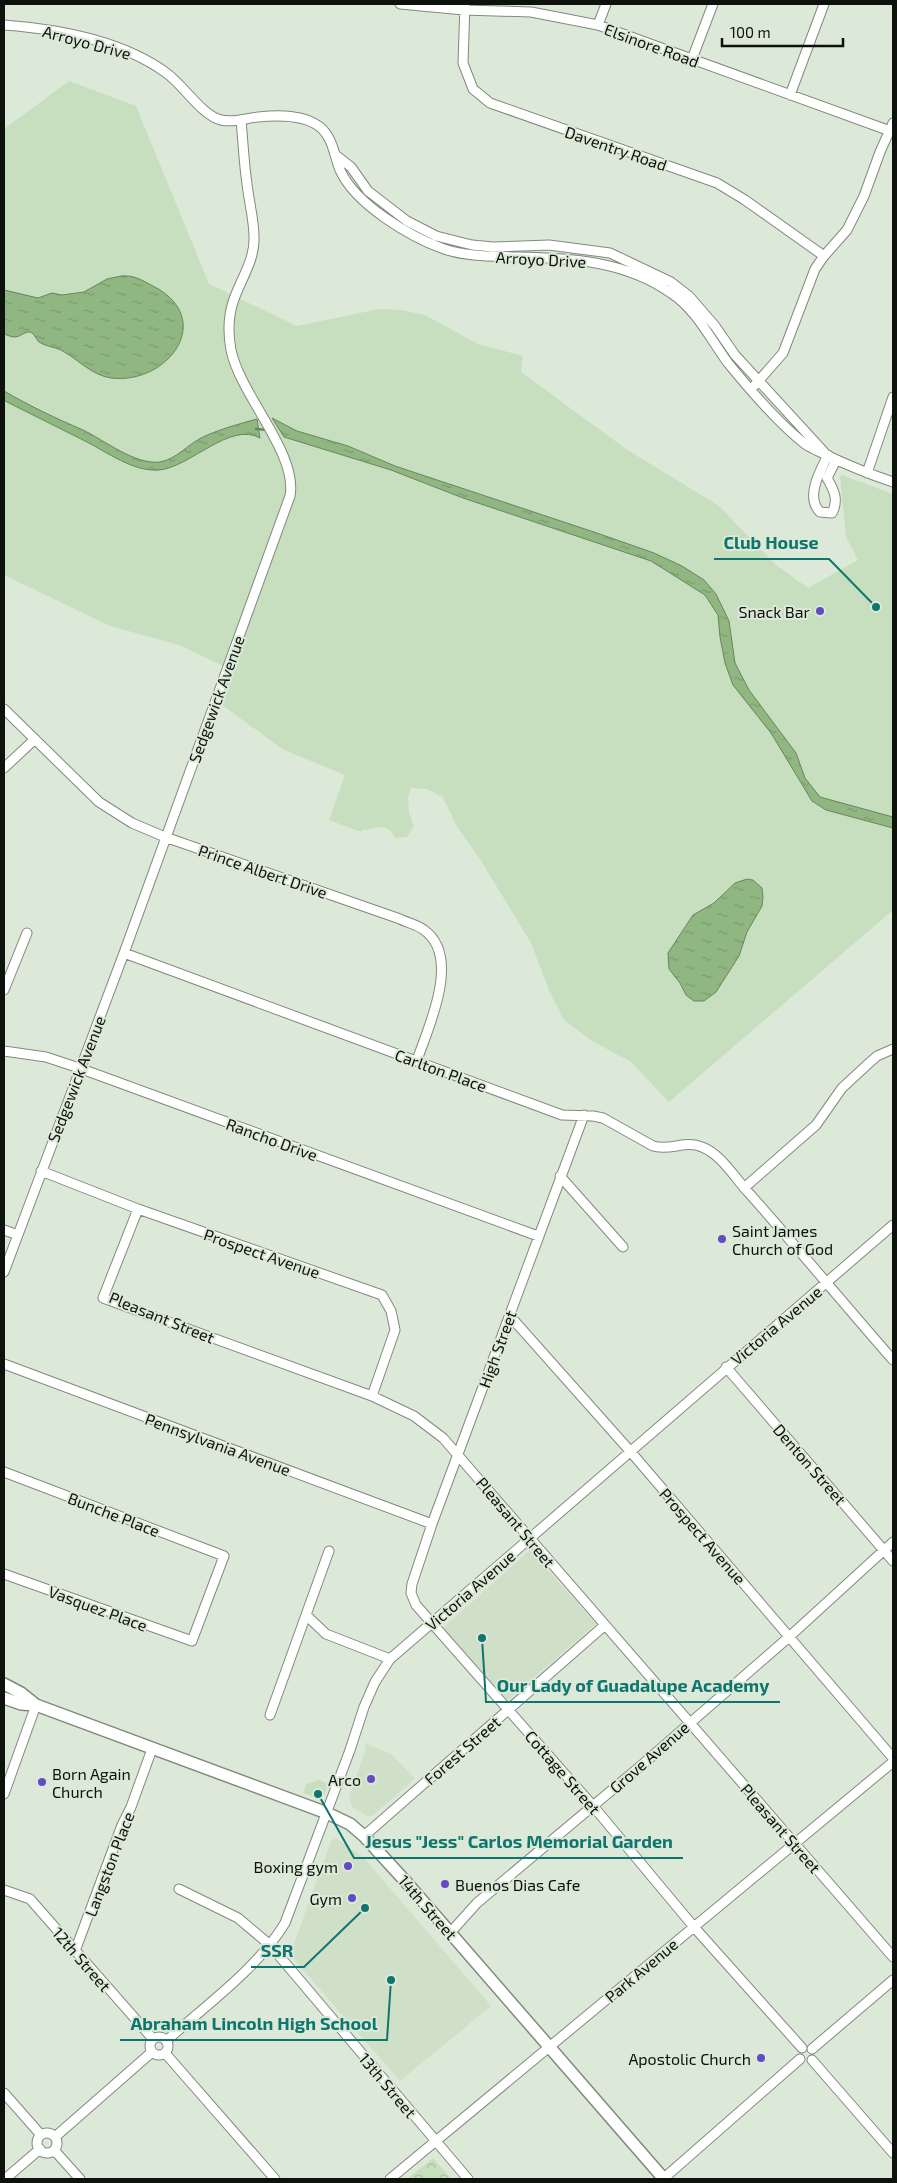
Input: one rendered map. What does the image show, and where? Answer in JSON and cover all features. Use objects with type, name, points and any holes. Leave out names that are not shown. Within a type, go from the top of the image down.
[{"type":"main road","name":"14th Street","points":[[4,1684],[21,1693],[36,1705]]},
{"type":"main road","name":"14th Street","points":[[4,1698],[21,1704],[36,1705],[327,1813],[350,1824],[364,1836],[548,2048],[665,2179]]},
{"type":"street","name":"Elsinore Road","points":[[400,4],[531,12],[598,25],[892,129]]},
{"type":"street","points":[[598,25],[606,4]]},
{"type":"street","points":[[692,59],[713,4]]},
{"type":"street","points":[[790,94],[824,4]]},
{"type":"street","name":"Daventry Road","points":[[464,7],[463,63],[474,89],[490,104],[717,183],[745,200],[824,256]]},
{"type":"street","name":"Arroyo Drive","points":[[4,25],[37,28],[127,50],[174,79],[206,112],[214,118],[223,121],[257,117],[297,117],[309,121],[322,129],[337,156],[340,170],[350,186],[368,204],[388,220],[417,237],[445,249],[472,256],[570,258],[593,261],[625,271],[663,288],[682,301],[730,365],[807,446],[867,473],[893,482]]},
{"type":"street","name":"Sedgewick Avenue","points":[[4,1272],[79,1068],[124,953],[291,492],[289,475],[270,430],[237,373],[228,336],[229,318],[233,301],[250,261],[254,237],[241,120]]},
{"type":"street","points":[[751,389],[784,353],[816,269],[824,256],[848,230],[864,196],[880,152],[892,129]]},
{"type":"street","name":"Arroyo Drive","points":[[337,156],[351,167],[368,191],[407,221],[436,236],[472,246],[549,245],[610,253],[678,286],[715,326],[735,355],[828,455]]},
{"type":"street","points":[[867,473],[893,397]]},
{"type":"street","points":[[828,455],[815,480],[814,500],[816,508],[820,512],[832,513],[836,502],[836,496],[827,478],[836,460]]},
{"type":"street","name":"Prince Albert Drive","points":[[4,709],[99,802],[132,823],[165,837],[390,916],[425,931],[436,945],[442,965],[440,992],[416,1060]]},
{"type":"street","points":[[4,768],[35,739]]},
{"type":"street","points":[[4,990],[27,933]]},
{"type":"street","name":"Carlton Place","points":[[124,953],[562,1115],[584,1115],[603,1118],[654,1146],[661,1148],[683,1144],[701,1146],[720,1161],[893,1360]]},
{"type":"street","points":[[744,1188],[816,1125],[842,1088],[877,1056],[893,1049]]},
{"type":"street","name":"Rancho Drive","points":[[4,1051],[46,1057],[79,1068],[538,1236]]},
{"type":"street","name":"High Street","points":[[412,1584],[432,1524],[584,1115]]},
{"type":"street","name":"Prospect Avenue","points":[[41,1171],[138,1209],[382,1295],[392,1311],[395,1330],[372,1396]]},
{"type":"street","points":[[560,1176],[623,1248]]},
{"type":"street","name":"Pleasant Street","points":[[138,1209],[103,1298],[372,1396],[414,1416],[444,1438],[893,1957]]},
{"type":"street","name":"Victoria Avenue","points":[[166,2041],[234,1981],[270,1944],[290,1914],[364,1707],[375,1682],[390,1659],[726,1367],[893,1225]]},
{"type":"street","points":[[4,1230],[18,1235]]},
{"type":"street","name":"Prospect Avenue","points":[[510,1316],[630,1451],[893,1760]]},
{"type":"street","name":"Pennsylvania Avenue","points":[[4,1364],[432,1524]]},
{"type":"street","name":"Denton Street","points":[[726,1367],[893,1561]]},
{"type":"street","name":"Bunche Place","points":[[4,1472],[224,1556],[192,1642]]},
{"type":"street","name":"Grove Avenue","points":[[450,1933],[477,1903],[789,1637],[893,1542]]},
{"type":"street","points":[[270,1715],[329,1551]]},
{"type":"street","name":"Vasquez Place","points":[[4,1574],[192,1642]]},
{"type":"street","name":"Cottage Street","points":[[412,1584],[412,1593],[416,1606],[593,1806],[694,1926],[802,2048]]},
{"type":"street","points":[[306,1614],[326,1634],[390,1659]]},
{"type":"street","name":"Forest Street","points":[[364,1836],[605,1625]]},
{"type":"street","points":[[4,1794],[36,1705]]},
{"type":"street","name":"Langston Place","points":[[75,1951],[152,1749]]},
{"type":"street","name":"Park Avenue","points":[[390,2179],[694,1926],[796,1844],[893,1760]]},
{"type":"street","name":"13th Street","points":[[179,1889],[238,1918],[270,1944],[468,2179]]},
{"type":"street","name":"12th Street","points":[[4,1890],[30,1900],[153,2039]]},
{"type":"street","points":[[812,2049],[893,1980]]},
{"type":"street","points":[[160,2038],[166,2041],[168,2048],[165,2053],[158,2055],[152,2052],[150,2048],[153,2039],[160,2038]]},
{"type":"street","points":[[800,2059],[799,2052],[806,2046],[812,2049],[814,2055],[812,2060]]},
{"type":"street","points":[[55,2137],[152,2052]]},
{"type":"street","points":[[165,2053],[275,2179]]},
{"type":"street","points":[[665,2179],[800,2059]]},
{"type":"street","points":[[800,2059],[804,2062],[812,2060]]},
{"type":"street","points":[[812,2060],[893,2153]]},
{"type":"street","points":[[4,2093],[41,2135]]},
{"type":"street","points":[[41,2135],[50,2134],[55,2137],[57,2143],[54,2150]]},
{"type":"street","points":[[40,2150],[38,2142],[41,2135]]},
{"type":"street","points":[[40,2150],[47,2152],[54,2150]]},
{"type":"street","points":[[5,2179],[40,2150]]},
{"type":"street","points":[[54,2150],[80,2179]]},
{"type":"shaded area","points":[[530,1550],[596,1624],[508,1700],[443,1628]]},
{"type":"shaded area","points":[[365,1743],[391,1754],[415,1779],[372,1816],[367,1816],[352,1807],[349,1796],[366,1749]]},
{"type":"shaded area","points":[[336,1838],[364,1858],[491,2006],[400,2081],[290,1955],[331,1841]]},
{"type":"green space","points":[[69,81],[136,106],[209,284],[297,326],[379,309],[401,310],[425,315],[478,344],[523,356],[521,372],[626,449],[719,506],[776,565],[808,588],[858,560],[846,537],[840,477],[842,475],[893,494],[893,910],[669,1102],[631,1062],[592,1041],[564,1020],[549,990],[531,943],[480,859],[456,825],[443,797],[426,789],[411,788],[408,797],[409,813],[414,826],[407,837],[395,838],[389,830],[382,827],[361,832],[329,820],[345,775],[284,750],[222,705],[234,671],[179,645],[110,626],[4,575],[4,129]]},
{"type":"green space","points":[[319,1780],[329,1784],[324,1796],[317,1798],[303,1793],[306,1784]]},
{"type":"green space","points":[[433,2158],[452,2179],[407,2179]]},
{"type":"water","points":[[121,276],[134,277],[153,286],[172,300],[181,315],[183,331],[177,347],[166,361],[151,371],[132,377],[111,378],[97,374],[61,350],[44,345],[30,332],[15,337],[4,334],[4,290],[38,298],[52,293],[62,295],[84,292],[107,279]]},
{"type":"water","points":[[4,391],[43,412],[83,430],[130,456],[150,462],[166,460],[177,455],[203,437],[257,419],[260,438],[248,434],[236,436],[223,440],[171,467],[149,470],[130,465],[7,402],[4,400]]},
{"type":"water","points":[[272,418],[297,431],[348,446],[395,466],[654,553],[682,566],[704,580],[716,594],[729,621],[735,663],[749,690],[796,753],[805,778],[820,797],[893,817],[893,828],[826,810],[812,801],[771,733],[733,685],[725,663],[718,615],[705,595],[651,561],[463,498],[391,470],[284,437]]},
{"type":"water","points":[[747,879],[753,880],[762,888],[762,906],[747,932],[739,956],[716,992],[704,1001],[694,1001],[686,995],[680,983],[669,969],[668,953],[693,915],[714,903],[735,883]]},
{"type":"waterway","points":[[256,429],[268,430]]},
{"type":"place","name":"Club House","points":[[876,607]]},
{"type":"place","name":"Snack Bar","points":[[820,611]]},
{"type":"place","name":"Saint James Church of God","points":[[722,1239]]},
{"type":"place","name":"Our Lady of Guadalupe Academy","points":[[482,1638]]},
{"type":"place","name":"Arco","points":[[371,1779]]},
{"type":"place","name":"Born Again Church","points":[[42,1782]]},
{"type":"place","name":"Jesus \"Jess\" Carlos Memorial Garden","points":[[318,1794]]},
{"type":"place","name":"Boxing gym","points":[[348,1866]]},
{"type":"place","name":"Buenos Dias Cafe","points":[[445,1884]]},
{"type":"place","name":"Gym","points":[[352,1898]]},
{"type":"place","name":"SSR","points":[[365,1908]]},
{"type":"place","name":"Abraham Lincoln High School","points":[[391,1980]]},
{"type":"place","name":"Apostolic Church","points":[[761,2058]]}]
